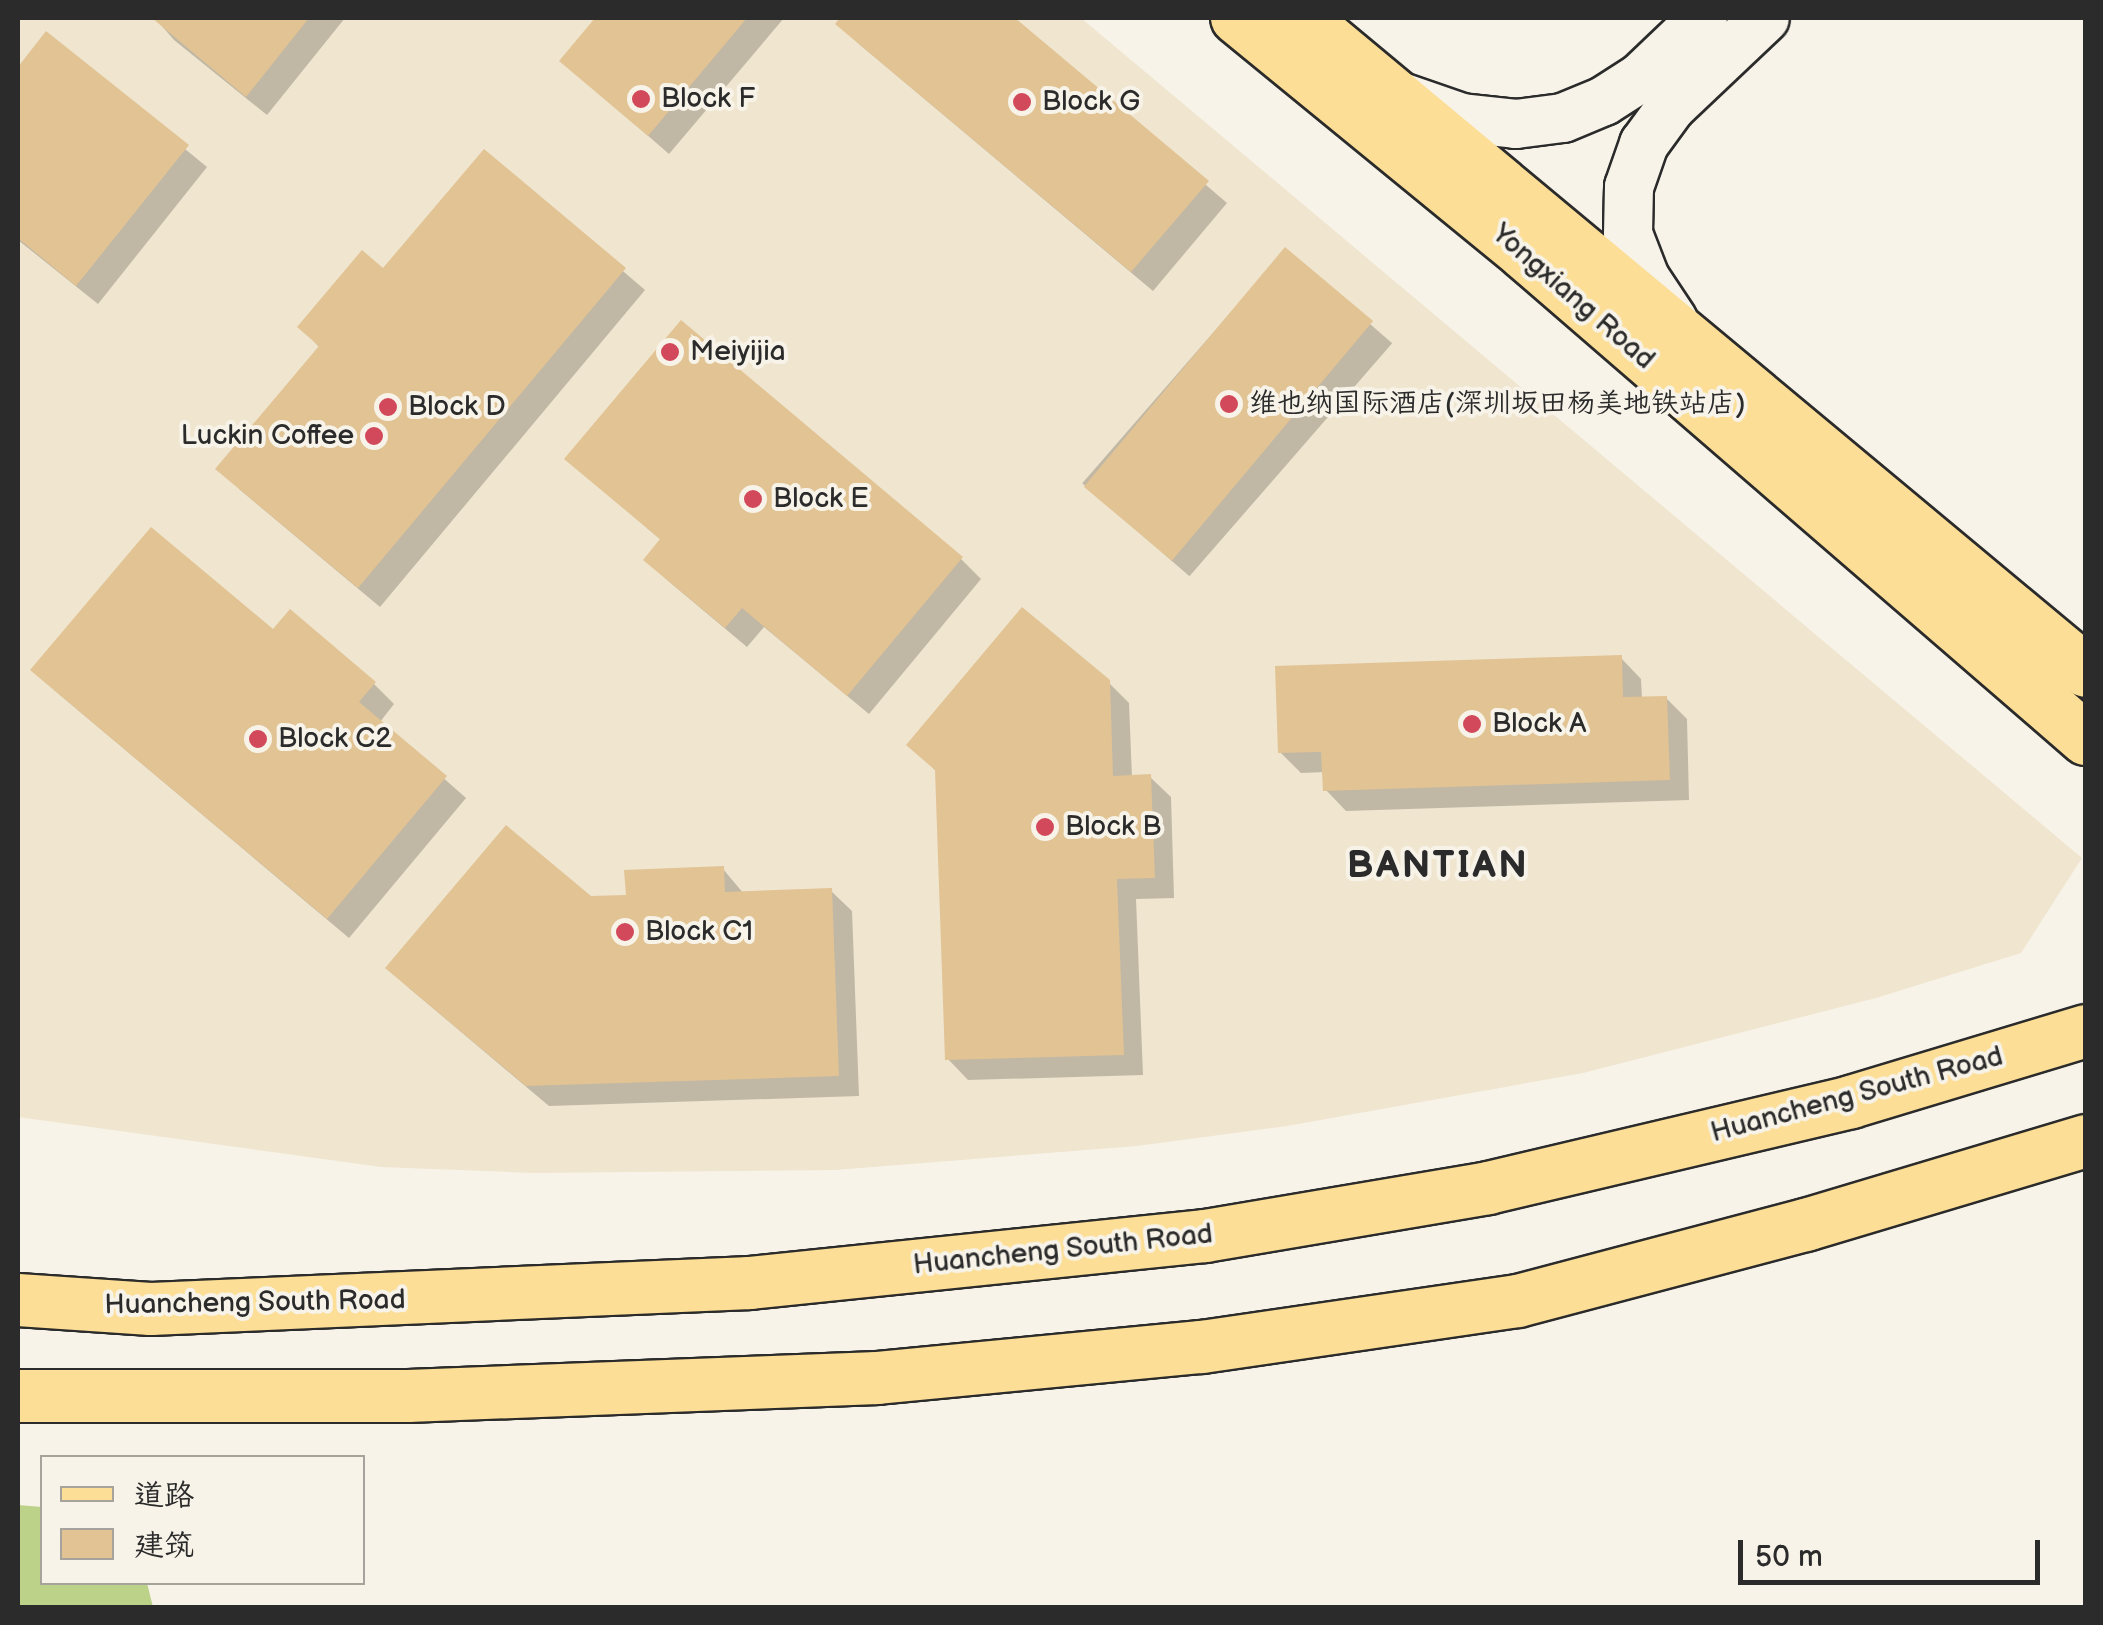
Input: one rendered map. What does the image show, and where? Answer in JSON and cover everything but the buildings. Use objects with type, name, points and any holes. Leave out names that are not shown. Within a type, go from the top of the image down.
[{"type":"main road","name":"Yongxiang Road","points":[[1237,18],[1524,254],[2086,739]]},
{"type":"main road","name":"Yongxiang Road","points":[[1302,18],[2086,670]]},
{"type":"main road","name":"Huancheng South Road","points":[[18,1300],[151,1309],[692,1286],[1205,1236],[1488,1188],[1850,1102],[2083,1031]]},
{"type":"main road","points":[[18,1396],[408,1396],[878,1378],[1202,1347],[1518,1301],[1806,1226],[2086,1141]]},
{"type":"street","points":[[1397,96],[1462,118],[1516,124],[1563,118],[1604,101],[1640,78],[1704,18]]},
{"type":"street","points":[[1678,327],[1645,278],[1628,234],[1629,188],[1644,144],[1670,107],[1765,18]]},
{"type":"shaded area","points":[[18,18],[1081,18],[2082,858],[2021,953],[1876,998],[1583,1073],[1287,1126],[1137,1146],[835,1170],[533,1173],[381,1167],[18,1117]]},
{"type":"green space","points":[[18,1505],[40,1507],[40,1585],[148,1585],[153,1607],[18,1607]]},
{"type":"place","name":"Block F","points":[[641,99]]},
{"type":"place","name":"Block G","points":[[1022,102]]},
{"type":"place","name":"Meiyijia","points":[[670,352]]},
{"type":"place","name":"维也纳国际酒店(深圳坂田杨美地铁站店)","points":[[1229,404]]},
{"type":"place","name":"Block D","points":[[388,407]]},
{"type":"place","name":"Luckin Coffee","points":[[374,436]]},
{"type":"place","name":"Block E","points":[[753,499]]},
{"type":"place","name":"Block A","points":[[1472,724]]},
{"type":"place","name":"Block C2","points":[[258,739]]},
{"type":"place","name":"Block B","points":[[1045,827]]},
{"type":"place","name":"Block C1","points":[[625,932]]},
{"type":"district","name":"BANTIAN","points":[[1438,866]]}]
